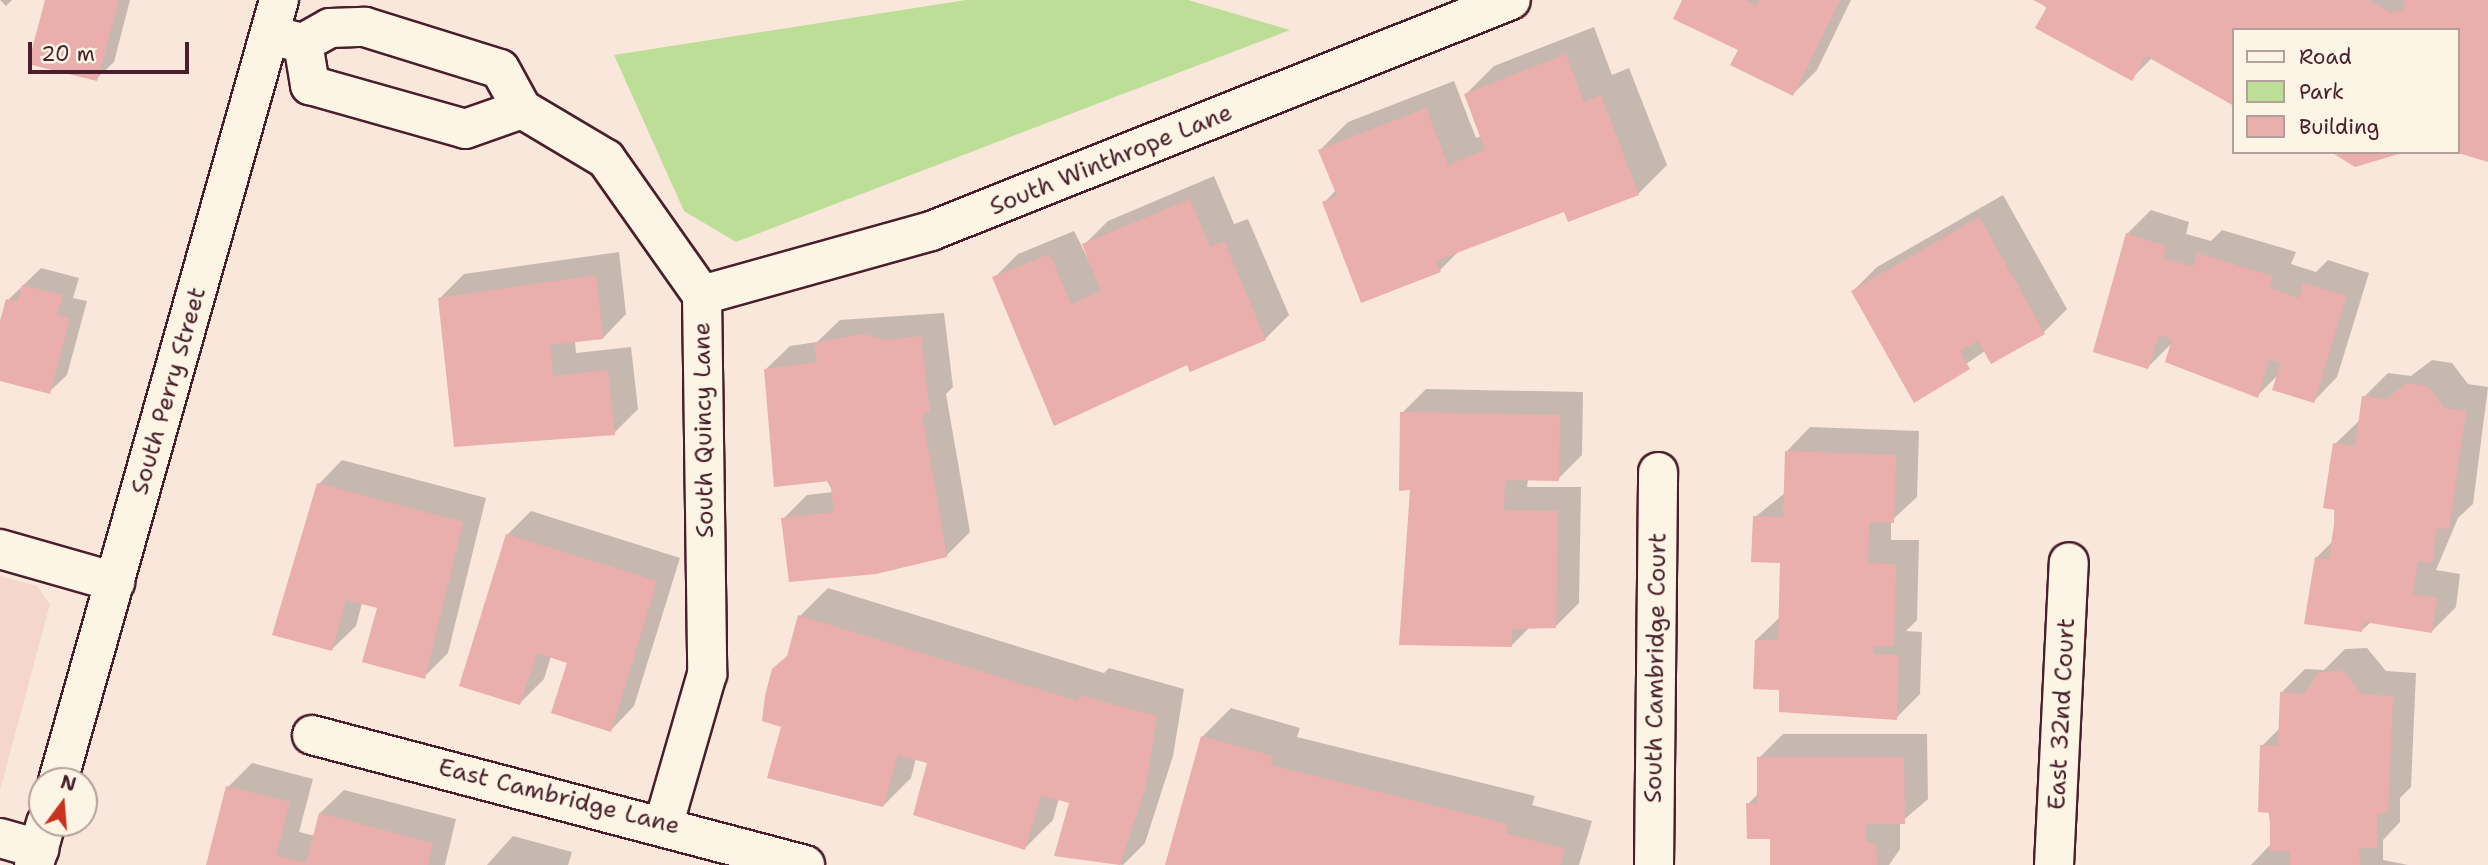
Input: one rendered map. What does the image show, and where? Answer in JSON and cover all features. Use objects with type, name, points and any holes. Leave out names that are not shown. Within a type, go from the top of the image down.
[{"type":"street","name":"South Winthrope Lane","points":[[702,295],[931,231],[1511,0]]},
{"type":"street","name":"South Quincy Lane","points":[[284,26],[365,27],[500,69],[523,109],[606,159],[702,295],[707,674],[664,823]]},
{"type":"street","points":[[284,26],[310,85],[465,129],[523,109]]},
{"type":"street","name":"South Perry Street","points":[[62,767],[114,582],[284,26]]},
{"type":"street","name":"South Cambridge Court","points":[[1654,865],[1658,472]]},
{"type":"street","points":[[0,549],[114,582]]},
{"type":"street","name":"East 32nd Court","points":[[2054,865],[2069,562]]},
{"type":"street","name":"East Cambridge Lane","points":[[312,735],[664,823],[805,865]]},
{"type":"street","points":[[0,838],[40,846]]},
{"type":"shaded area","points":[[0,576],[37,586],[50,604],[0,790]]},
{"type":"green space","points":[[966,0],[1188,0],[1290,30],[736,242],[684,211],[614,55]]},
{"type":"building","points":[[45,0],[119,0],[97,81],[28,64]]},
{"type":"building","points":[[1682,0],[1744,0],[1756,6],[1759,0],[1840,0],[1793,96],[1730,65],[1738,50],[1673,19]]},
{"type":"building","points":[[2033,0],[2368,0],[2391,13],[2405,9],[2403,0],[2488,0],[2488,162],[2460,154],[2460,28],[2232,28],[2232,105],[2146,56],[2132,81],[2035,28],[2047,7]]},
{"type":"building","points":[[1566,54],[1584,102],[1601,95],[1639,195],[1568,222],[1564,212],[1436,261],[1441,272],[1361,303],[1322,202],[1337,196],[1318,150],[1426,108],[1448,165],[1485,150],[1464,94]]},
{"type":"building","points":[[2334,154],[2399,154],[2355,167]]},
{"type":"building","points":[[1190,199],[1210,247],[1224,241],[1266,340],[1190,372],[1187,365],[1054,426],[992,277],[1050,254],[1071,304],[1101,291],[1082,244]]},
{"type":"building","points":[[1979,217],[2045,334],[1991,364],[1978,341],[1960,351],[1970,369],[1914,403],[1851,291]]},
{"type":"building","points":[[2126,233],[2166,246],[2163,258],[2193,267],[2197,253],[2273,276],[2269,288],[2299,298],[2303,283],[2346,296],[2314,403],[2272,390],[2281,363],[2269,359],[2258,398],[2165,362],[2172,339],[2159,335],[2148,369],[2093,352]]},
{"type":"building","points":[[596,275],[603,339],[550,345],[553,376],[608,370],[615,435],[454,447],[438,298]]},
{"type":"building","points":[[22,285],[63,295],[57,315],[70,318],[50,394],[0,381],[0,321],[6,299],[17,302]]},
{"type":"building","points":[[863,334],[886,340],[921,336],[930,412],[922,414],[947,557],[876,574],[789,582],[781,518],[834,512],[830,481],[774,487],[764,369],[817,362],[814,343]]},
{"type":"building","points":[[2407,383],[2428,386],[2444,408],[2466,411],[2449,529],[2437,528],[2432,563],[2418,561],[2413,594],[2437,598],[2432,633],[2364,622],[2362,632],[2304,624],[2315,557],[2329,559],[2336,510],[2323,508],[2333,443],[2355,446],[2362,396],[2386,399]]},
{"type":"building","points":[[1400,412],[1560,415],[1559,481],[1505,480],[1504,510],[1558,511],[1556,628],[1512,629],[1512,647],[1399,645],[1410,490],[1399,491]]},
{"type":"building","points":[[1785,451],[1896,455],[1894,523],[1869,522],[1868,563],[1896,564],[1894,646],[1874,646],[1874,654],[1899,655],[1897,720],[1779,712],[1779,690],[1753,689],[1755,640],[1778,640],[1780,563],[1751,562],[1753,516],[1783,517]]},
{"type":"building","points":[[317,483],[463,522],[425,679],[362,662],[377,608],[346,600],[332,651],[272,635]]},
{"type":"building","points":[[506,534],[657,581],[611,732],[551,713],[567,663],[537,653],[520,705],[459,686]]},
{"type":"building","points":[[798,615],[1078,701],[1079,695],[1157,716],[1146,786],[1120,865],[1054,856],[1069,803],[1041,795],[1025,850],[913,815],[927,763],[898,755],[883,807],[767,778],[781,727],[762,721],[765,696],[772,669],[787,656]]},
{"type":"building","points":[[2343,671],[2362,694],[2393,696],[2388,813],[2377,813],[2377,848],[2359,848],[2360,865],[2290,865],[2290,851],[2270,851],[2270,813],[2258,812],[2260,745],[2278,746],[2280,692],[2304,694],[2319,672]]},
{"type":"building","points":[[1201,736],[1273,756],[1271,765],[1508,824],[1506,833],[1565,849],[1560,865],[1165,865]]},
{"type":"building","points":[[1757,757],[1904,757],[1905,824],[1865,824],[1866,843],[1876,843],[1877,865],[1770,865],[1770,839],[1747,839],[1746,803],[1757,804]]},
{"type":"building","points":[[226,786],[290,802],[276,855],[306,863],[319,813],[433,843],[428,865],[206,865]]}]
